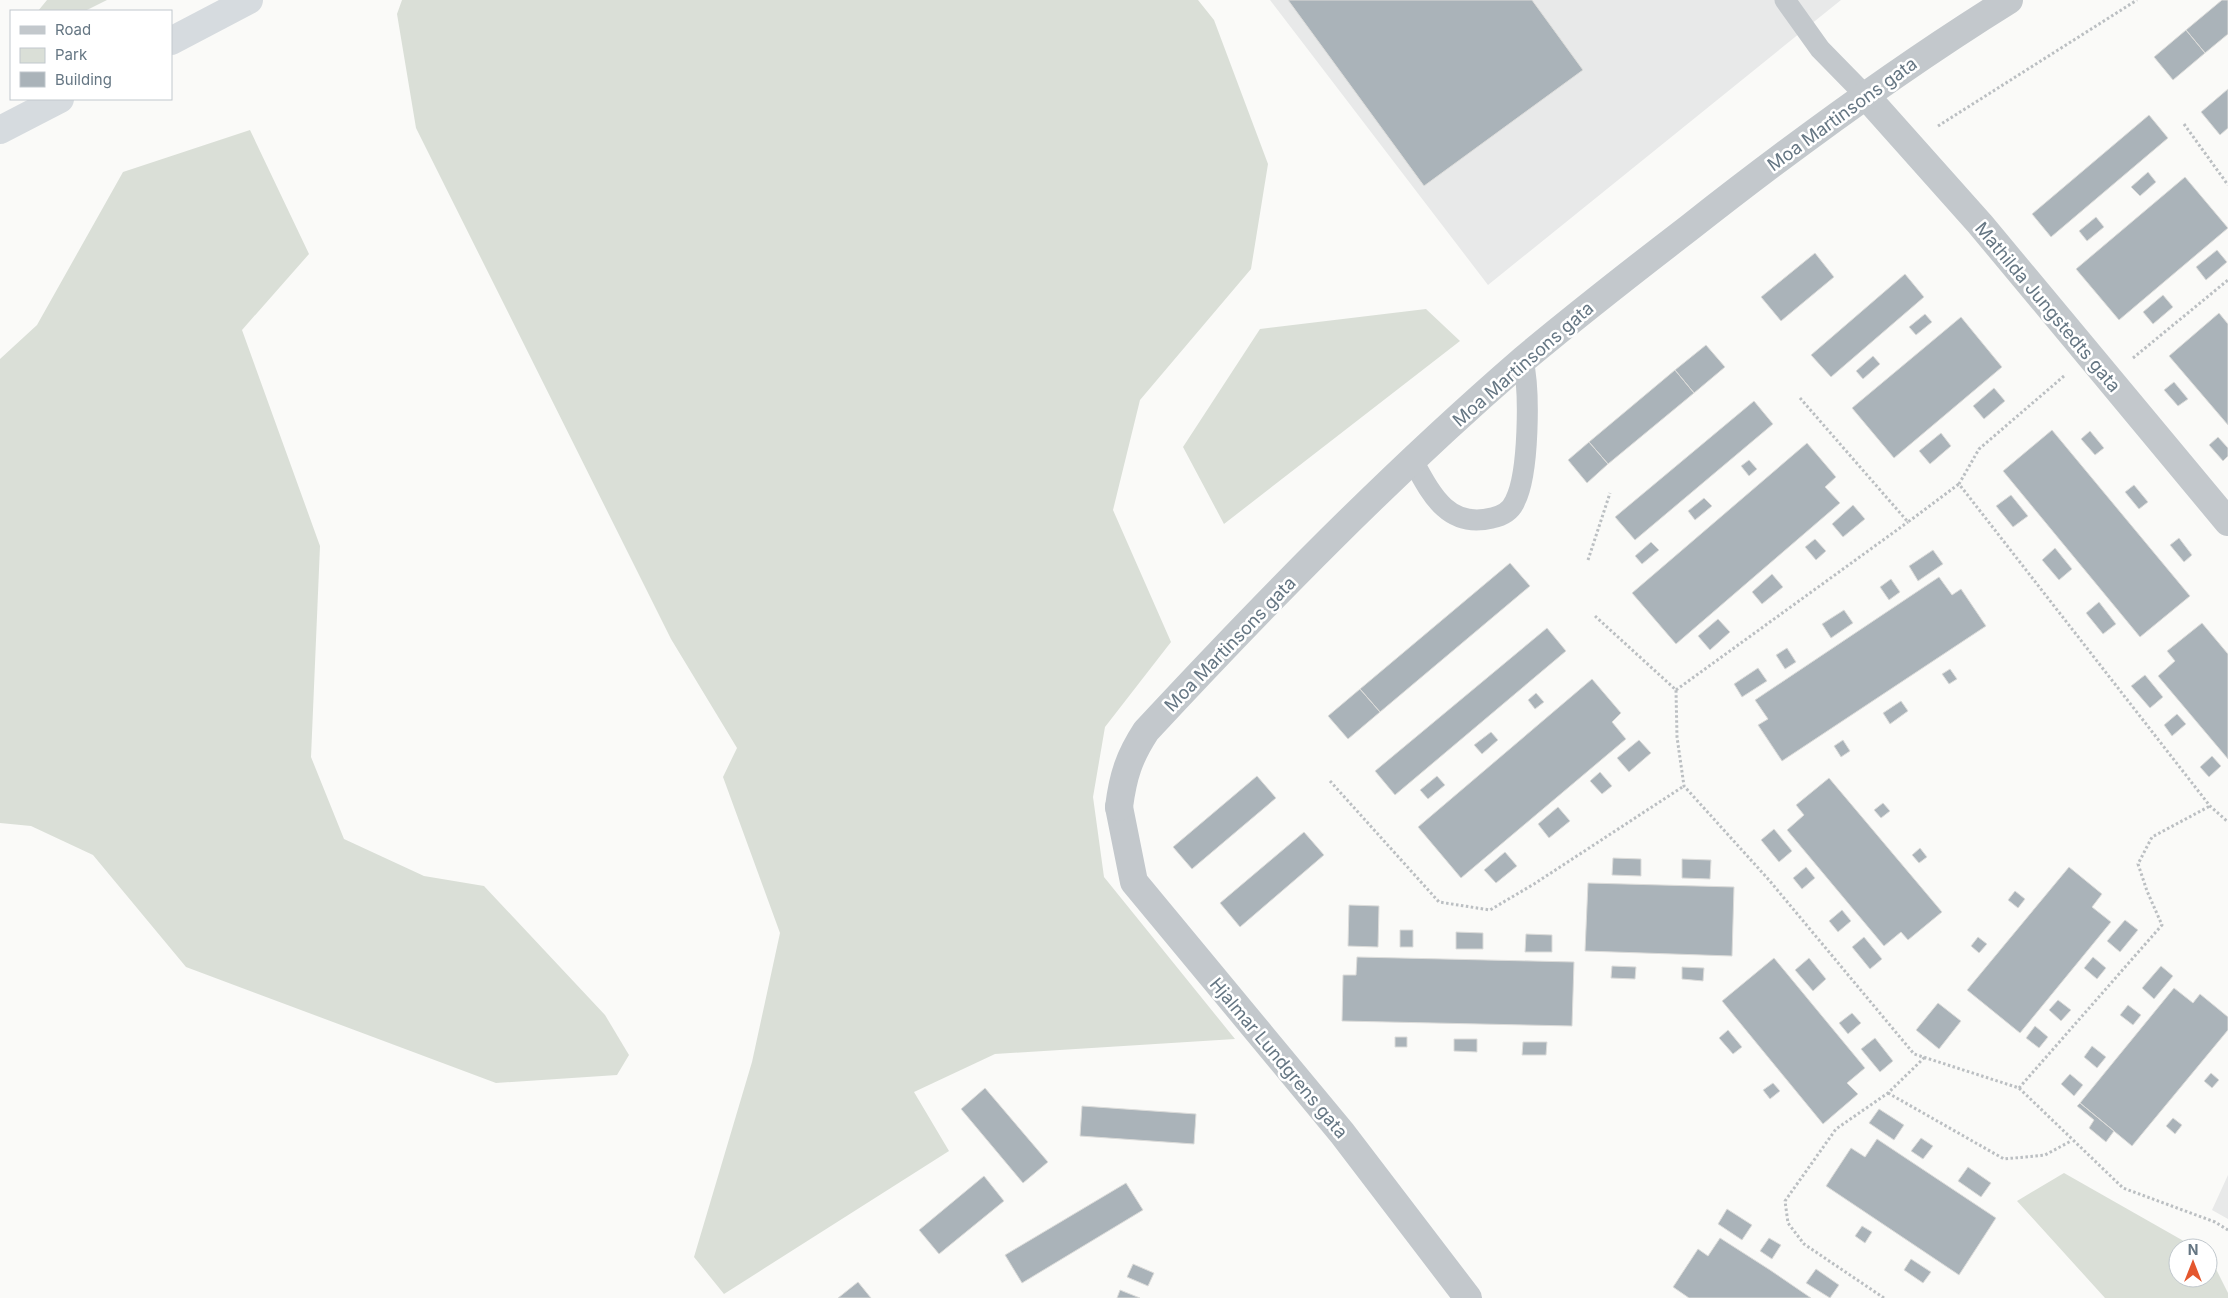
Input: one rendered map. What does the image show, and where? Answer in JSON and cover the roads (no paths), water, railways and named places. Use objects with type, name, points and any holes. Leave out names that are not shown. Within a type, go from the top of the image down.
[{"type":"highway","points":[[172,39],[249,0]]},
{"type":"highway","points":[[0,130],[58,100]]},
{"type":"street","name":"Moa Martinsons gata","points":[[1119,807],[1123,777],[1132,753],[1146,731],[1305,566],[1413,461],[1523,361],[1592,303],[1730,195],[1865,94],[2009,0]]},
{"type":"street","name":"Mathilda Jungstedts gata","points":[[1865,94],[1910,143],[2228,522]]},
{"type":"street","name":"Hjalmar Lundgrens gata","points":[[1119,807],[1134,882],[1342,1133],[1468,1298]]},
{"type":"lane","points":[[1785,0],[1820,50],[1865,94]]},
{"type":"lane","points":[[1413,461],[1432,495],[1446,510],[1465,519],[1484,520],[1499,516],[1510,510],[1520,490],[1522,474],[1528,403],[1527,379],[1523,361]]}]
